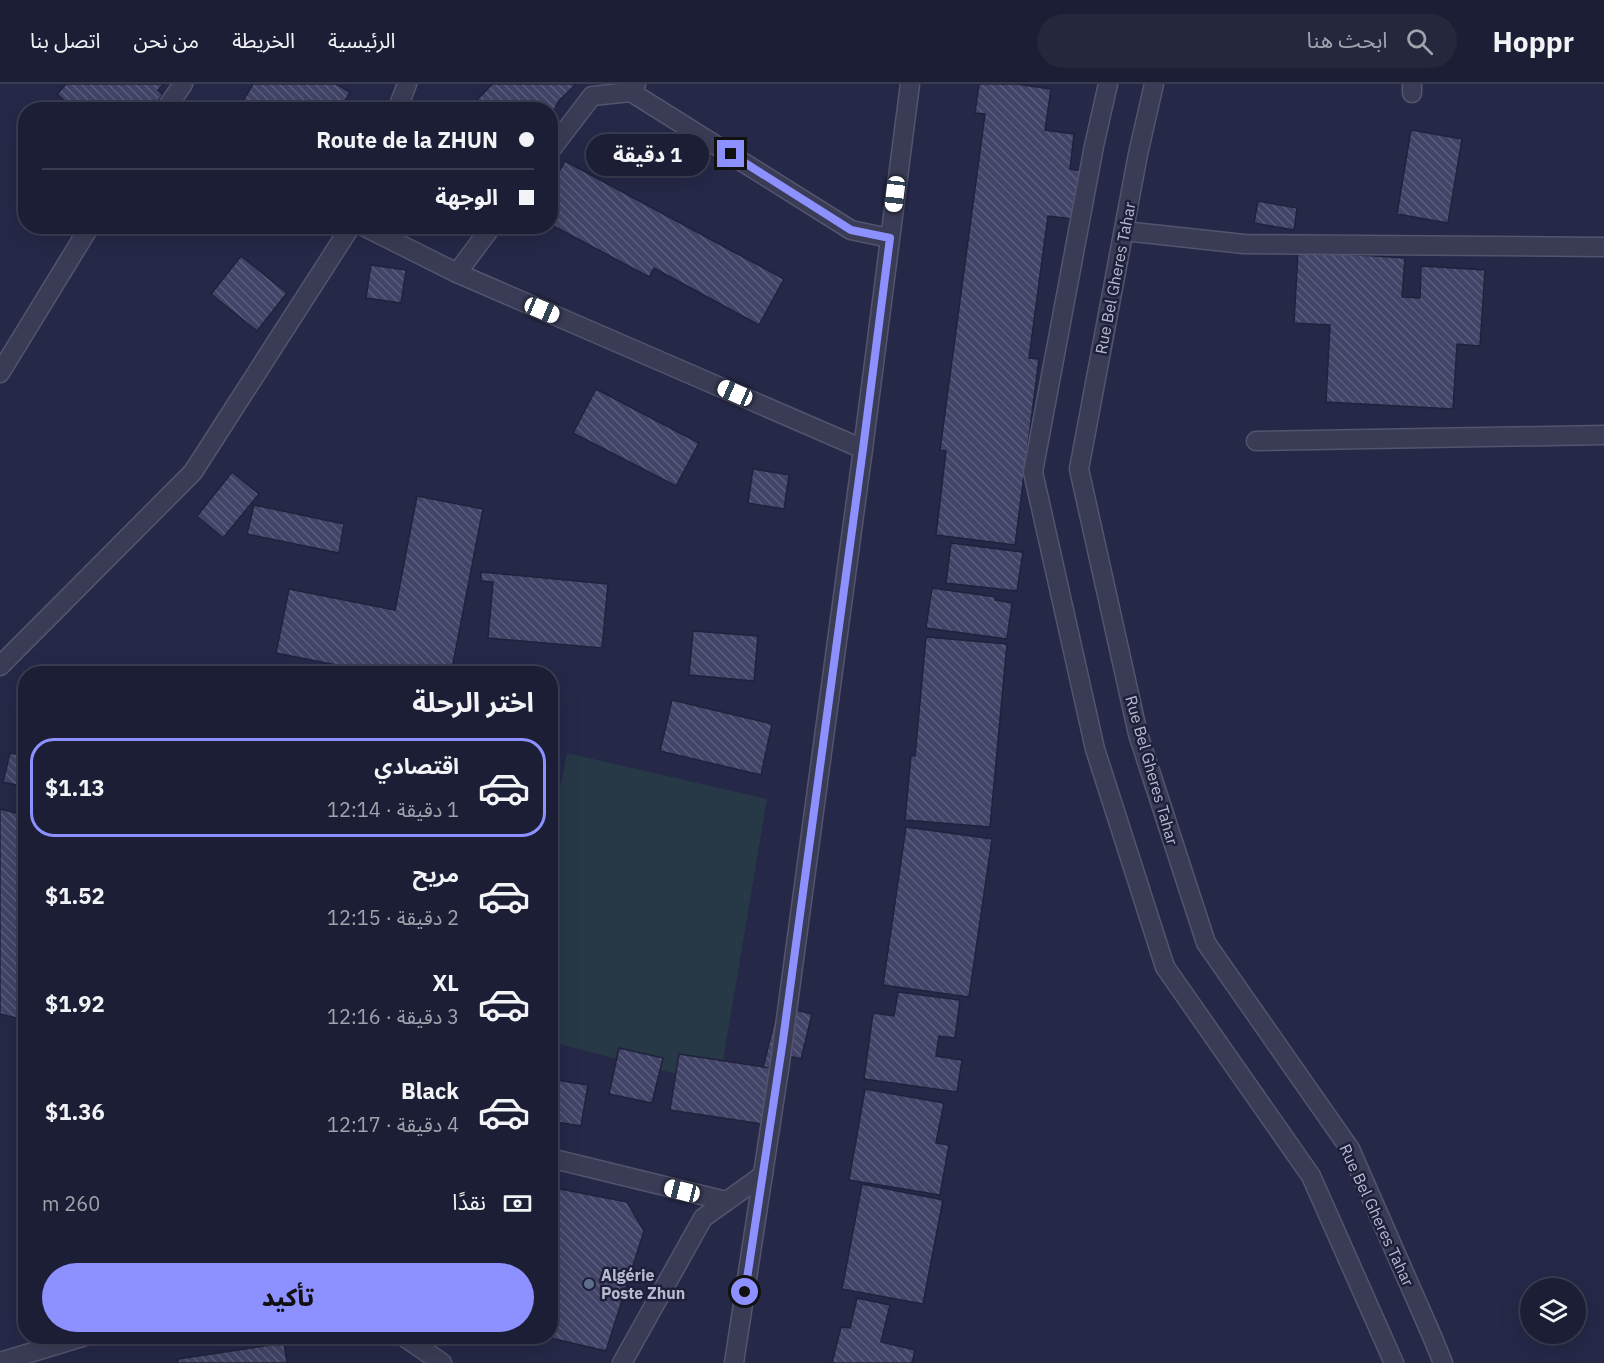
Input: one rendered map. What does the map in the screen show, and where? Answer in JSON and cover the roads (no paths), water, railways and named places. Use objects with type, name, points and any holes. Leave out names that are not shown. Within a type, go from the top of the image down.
[{"type":"street","points":[[171,102],[183,84]]},
{"type":"street","points":[[400,102],[407,84]]},
{"type":"street","points":[[734,1363],[783,1040],[910,84]]},
{"type":"street","points":[[1108,84],[1094,146],[1033,472],[1095,749],[1165,967],[1311,1176],[1394,1363]]},
{"type":"street","name":"Rue Bel Gheres Tahar","points":[[1154,84],[1138,154],[1079,469],[1138,734],[1206,943],[1350,1149],[1443,1363]]},
{"type":"street","points":[[558,141],[592,96],[634,88],[851,230],[890,238]]},
{"type":"street","points":[[1124,231],[1244,244],[1604,247]]},
{"type":"street","points":[[0,374],[85,234]]},
{"type":"street","points":[[0,666],[194,472],[346,234]]},
{"type":"street","points":[[379,234],[457,273],[863,449]]},
{"type":"street","points":[[457,273],[486,234]]},
{"type":"street","points":[[1256,441],[1604,435]]},
{"type":"street","points":[[558,1160],[726,1202]]},
{"type":"street","points":[[622,1363],[703,1218],[763,1174]]},
{"type":"street","points":[[0,1362],[60,1344]]},
{"type":"street","points":[[415,1344],[442,1363]]},
{"type":"place","name":"Algérie Poste Zhun","points":[[589,1284]]}]
